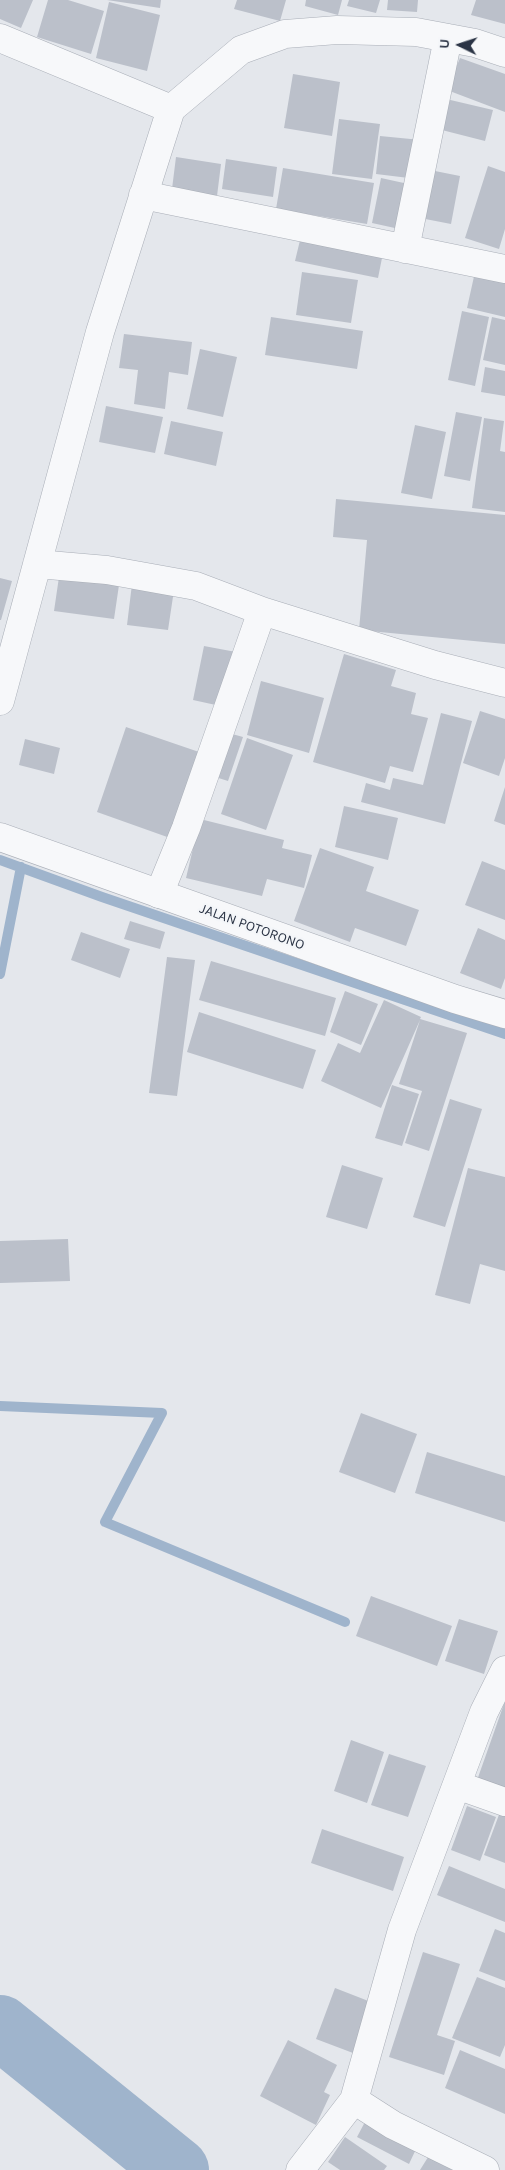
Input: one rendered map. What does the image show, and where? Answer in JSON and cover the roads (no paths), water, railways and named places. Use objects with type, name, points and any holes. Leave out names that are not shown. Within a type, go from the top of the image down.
[{"type":"street","points":[[0,701],[100,332],[142,195],[171,109],[241,50],[285,34],[337,30],[416,32],[448,38],[505,53]]},
{"type":"street","points":[[0,38],[171,109]]},
{"type":"street","points":[[405,249],[448,38]]},
{"type":"street","points":[[142,195],[505,269]]},
{"type":"street","points":[[38,564],[107,570],[196,586],[262,611],[435,665],[505,683]]},
{"type":"street","points":[[159,894],[186,828],[262,611]]},
{"type":"street","name":"JALAN POTORONO","points":[[0,836],[455,1000],[505,1014]]},
{"type":"street","points":[[300,2170],[354,2100],[402,1930],[484,1712],[505,1670]]},
{"type":"street","points":[[457,1785],[505,1802]]},
{"type":"street","points":[[354,2100],[392,2125],[485,2170]]},
{"type":"waterway","points":[[0,860],[102,897],[505,1034]]},
{"type":"waterway","points":[[0,974],[21,867]]},
{"type":"waterway","points":[[0,1406],[162,1413],[105,1522],[345,1622]]},
{"type":"waterway","points":[[0,2027],[177,2170]]}]
